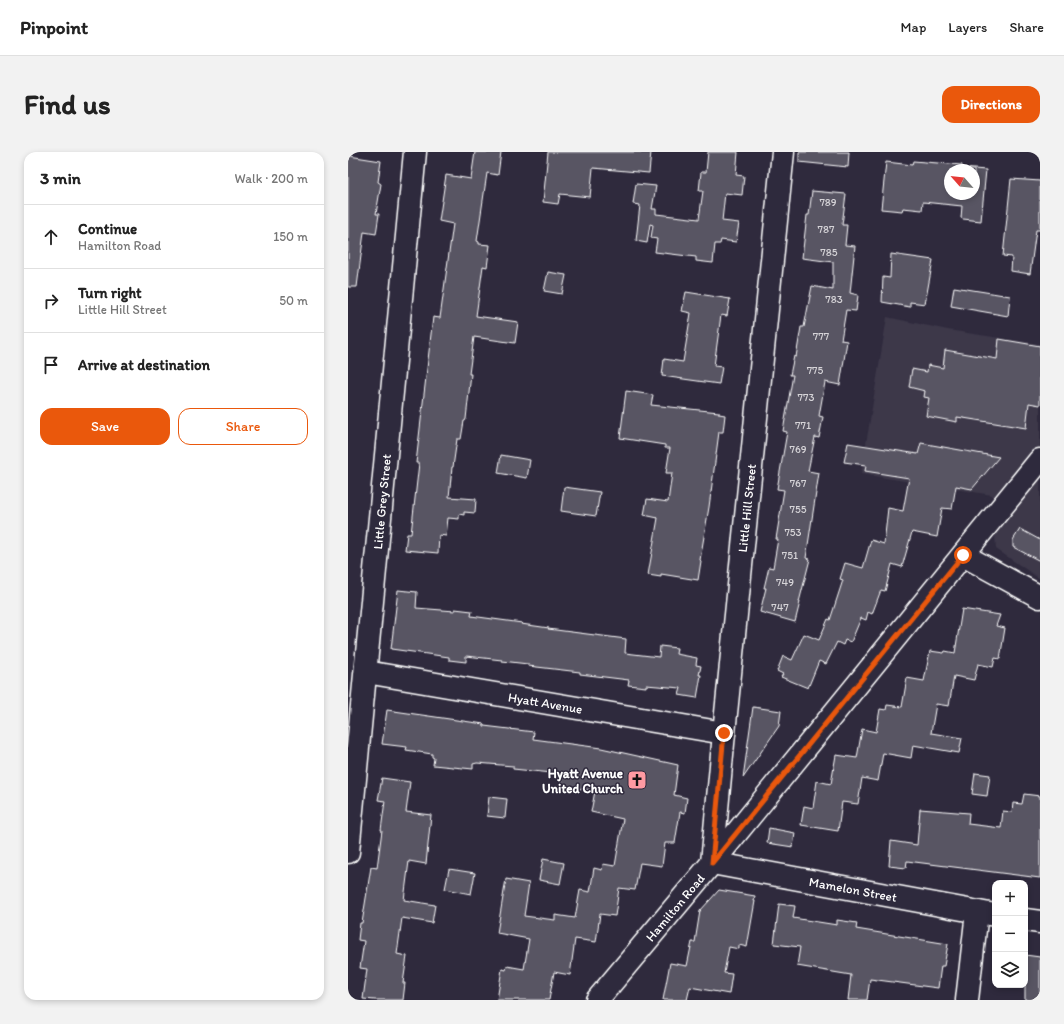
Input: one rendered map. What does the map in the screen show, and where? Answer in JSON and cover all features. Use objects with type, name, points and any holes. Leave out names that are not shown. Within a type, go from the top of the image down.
[{"type":"street","name":"Little Grey Street","points":[[348,852],[351,797],[366,672],[415,152]]},
{"type":"street","name":"Little Hill Street","points":[[712,863],[783,152]]},
{"type":"street","name":"Hamilton Road","points":[[597,1000],[712,863],[1040,460]]},
{"type":"street","points":[[963,555],[1040,597]]},
{"type":"street","name":"Hyatt Avenue","points":[[366,672],[724,733]]},
{"type":"street","name":"Mamelon Street","points":[[712,863],[986,914]]},
{"type":"street","points":[[967,1000],[986,914]]},
{"type":"street","points":[[1028,920],[1040,922]]},
{"type":"shaded area","points":[[887,317],[948,330],[1040,344],[1040,579],[996,549],[992,495],[861,474]]},
{"type":"building","points":[[475,152],[501,152],[498,175],[487,173],[477,241],[479,244],[490,245],[487,267],[483,266],[476,316],[518,322],[515,343],[474,337],[469,374],[471,374],[466,419],[464,421],[461,439],[457,439],[449,497],[476,499],[475,513],[464,512],[464,515],[459,514],[459,519],[448,518],[446,536],[439,535],[438,553],[405,550],[407,534],[411,534],[419,463],[416,463],[433,317],[440,318],[453,224],[439,221],[446,175],[471,179]]},
{"type":"building","points":[[548,152],[651,152],[649,173],[593,168],[590,197],[560,194],[558,204],[543,202]]},
{"type":"building","points":[[708,152],[738,152],[736,175],[744,176],[742,195],[725,193],[722,221],[739,223],[736,242],[721,240],[720,244],[715,244],[713,263],[696,261],[696,257],[655,252],[657,239],[651,238],[653,225],[650,224],[647,243],[636,241],[640,205],[633,204],[636,184],[656,186],[652,209],[656,209],[656,214],[699,219],[703,191],[699,191],[701,172],[706,172]]},
{"type":"building","points":[[799,152],[849,152],[848,167],[799,162]]},
{"type":"building","points":[[349,156],[381,161],[378,182],[381,184],[376,214],[379,214],[376,234],[364,232],[357,287],[348,287]]},
{"type":"building","points":[[913,161],[950,164],[944,164],[944,200],[980,200],[980,170],[986,170],[981,221],[961,218],[962,206],[923,202],[922,210],[903,208],[902,211],[881,209],[886,162],[912,165]]},
{"type":"building","points":[[1011,179],[1040,181],[1040,230],[1036,230],[1030,274],[1011,271],[1012,257],[1003,256]]},
{"type":"building","points":[[812,191],[846,194],[842,225],[847,225],[845,245],[855,246],[850,293],[858,295],[856,311],[846,310],[841,340],[847,341],[840,385],[825,382],[819,416],[823,417],[819,438],[815,437],[808,471],[819,473],[806,558],[810,559],[795,622],[760,612],[769,567],[773,568],[778,539],[776,539],[784,490],[777,489],[787,432],[783,431],[793,375],[790,375],[794,356],[796,357],[801,327],[804,327],[812,286],[833,290],[833,262],[802,258],[807,215],[809,215]]},
{"type":"building","points":[[891,254],[933,260],[925,304],[910,302],[910,307],[882,302],[883,277],[890,278]]},
{"type":"building","points":[[548,272],[566,275],[562,294],[544,291]]},
{"type":"building","points":[[954,287],[1010,296],[1008,316],[951,306]]},
{"type":"building","points":[[686,292],[730,299],[727,316],[721,315],[714,366],[722,367],[719,384],[662,376],[664,359],[683,362],[691,313],[682,311]]},
{"type":"building","points":[[999,339],[1040,346],[1040,405],[1029,403],[1026,428],[957,417],[957,422],[926,416],[929,398],[924,397],[925,391],[909,387],[912,369],[927,372],[928,365],[943,368],[945,350],[997,359]]},
{"type":"building","points":[[626,391],[653,395],[651,405],[719,412],[719,414],[725,415],[723,432],[719,432],[698,580],[661,574],[661,577],[648,575],[658,518],[644,515],[647,499],[668,502],[672,473],[666,473],[670,448],[665,448],[665,445],[620,438]]},
{"type":"building","points":[[848,443],[918,454],[921,443],[999,457],[972,489],[956,486],[952,509],[942,508],[937,537],[912,532],[902,567],[892,564],[885,591],[881,590],[872,614],[868,612],[866,620],[861,618],[851,642],[845,640],[843,645],[837,642],[826,664],[819,661],[808,688],[781,677],[783,674],[777,671],[783,656],[792,660],[804,634],[819,640],[828,619],[830,620],[843,580],[840,579],[845,563],[863,568],[871,540],[884,544],[888,508],[903,511],[909,478],[865,471],[866,465],[844,462]]},
{"type":"building","points":[[501,455],[530,460],[527,478],[498,473]]},
{"type":"building","points":[[564,487],[600,492],[596,516],[561,511]]},
{"type":"building","points":[[1020,529],[1040,540],[1040,561],[1013,547],[1013,540]]},
{"type":"building","points":[[398,590],[417,592],[416,608],[472,611],[471,616],[522,623],[521,624],[549,628],[548,629],[626,639],[625,653],[659,657],[660,646],[677,648],[676,654],[697,658],[696,665],[701,666],[697,698],[679,695],[681,688],[628,685],[629,680],[528,666],[528,664],[502,660],[466,656],[466,662],[449,660],[449,657],[391,649]]},
{"type":"building","points":[[962,609],[1000,615],[996,626],[1005,628],[1000,659],[995,658],[993,667],[978,664],[974,680],[954,676],[949,706],[936,704],[931,733],[962,738],[959,753],[913,745],[911,758],[883,753],[878,781],[862,778],[858,804],[842,802],[838,831],[801,825],[804,806],[813,808],[817,781],[831,784],[836,755],[857,758],[862,729],[876,732],[880,709],[886,710],[887,705],[902,707],[907,678],[924,681],[930,651],[955,653]]},
{"type":"building","points":[[753,707],[781,711],[779,726],[743,778]]},
{"type":"building","points":[[387,710],[484,724],[484,726],[534,732],[533,739],[601,748],[678,765],[674,795],[687,798],[685,813],[680,812],[675,843],[665,843],[662,866],[640,863],[635,890],[619,888],[615,916],[600,914],[596,942],[575,939],[570,975],[554,972],[549,1000],[497,1000],[502,969],[506,970],[507,966],[524,969],[529,939],[497,933],[506,879],[529,883],[524,916],[555,920],[555,915],[575,918],[580,890],[590,892],[594,868],[602,870],[603,864],[615,866],[623,819],[591,812],[595,791],[561,786],[562,774],[513,769],[513,766],[477,763],[473,764],[473,769],[433,765],[434,758],[432,757],[432,754],[406,750],[407,747],[382,744]]},
{"type":"building","points":[[975,773],[990,775],[987,796],[972,794]]},
{"type":"building","points":[[382,778],[410,782],[406,812],[431,815],[426,864],[409,861],[404,900],[435,905],[432,923],[402,918],[397,954],[407,956],[403,983],[405,983],[403,1000],[363,999],[367,969],[360,968],[364,941],[358,940],[360,923],[362,923],[371,867],[377,868],[382,830],[385,801],[378,800]]},
{"type":"building","points":[[1024,794],[1040,796],[1040,878],[907,861],[906,868],[889,866],[891,841],[917,845],[920,809],[969,813],[968,824],[1001,828],[1003,811],[1012,812],[1013,803],[1022,804]]},
{"type":"building","points":[[489,797],[507,799],[505,818],[487,816]]},
{"type":"building","points":[[769,828],[795,833],[793,847],[767,843]]},
{"type":"building","points":[[543,859],[564,863],[560,884],[539,880]]},
{"type":"building","points":[[449,869],[475,873],[471,894],[445,889]]},
{"type":"building","points":[[719,890],[755,896],[747,947],[739,945],[739,949],[729,947],[724,973],[732,974],[729,994],[690,987],[687,1000],[663,1000],[670,963],[687,966],[692,942],[695,942],[700,911]]},
{"type":"building","points":[[779,904],[795,906],[793,918],[837,925],[837,920],[857,923],[856,929],[948,944],[944,966],[941,966],[938,988],[870,979],[867,1000],[848,1000],[851,975],[797,966],[800,947],[774,944]]},
{"type":"building","points":[[1028,955],[1040,957],[1040,1000],[1025,1000],[1025,988],[1028,988]]},
{"type":"place","name":"Hyatt Avenue United Church","points":[[637,780]]},
{"type":"route","points":[[724,733],[712,863],[963,555]]}]
